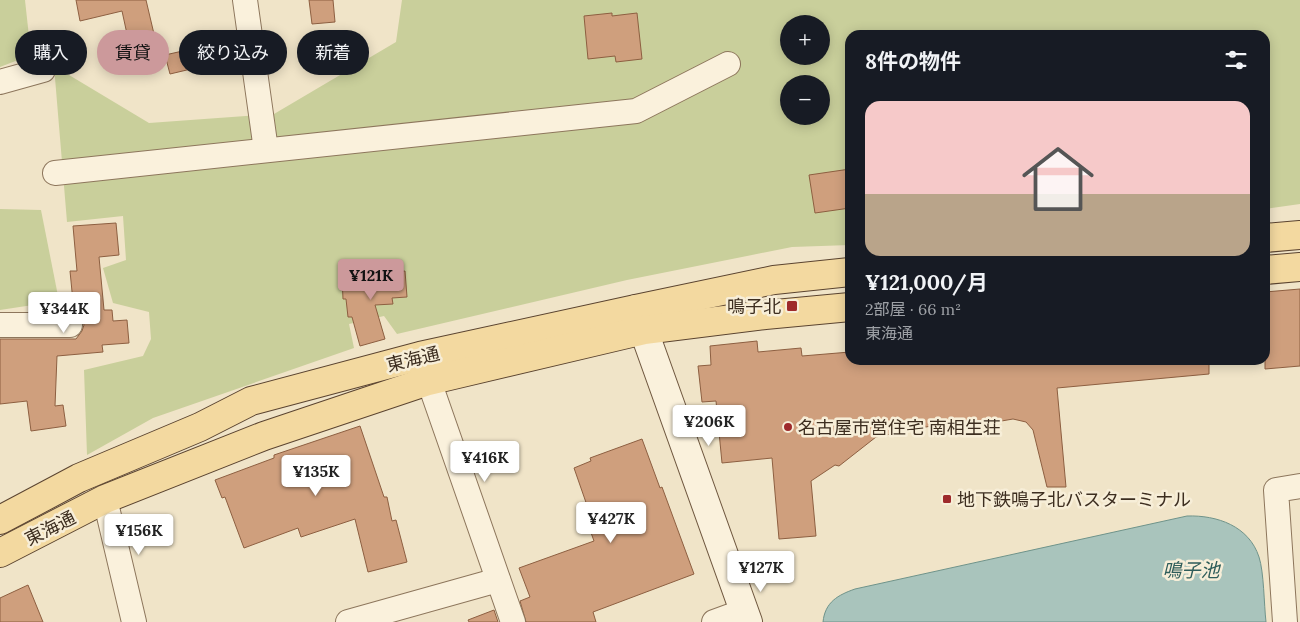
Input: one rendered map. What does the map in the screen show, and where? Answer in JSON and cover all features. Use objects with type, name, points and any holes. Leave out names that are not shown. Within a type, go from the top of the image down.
[{"type":"main road","points":[[1270,238],[1300,235]]},
{"type":"main road","points":[[1270,270],[1300,267]]},
{"type":"main road","name":"東海通","points":[[0,520],[79,478],[200,427],[251,401],[424,369],[640,320],[774,280],[845,273]]},
{"type":"main road","name":"東海通","points":[[640,320],[765,315],[845,308]]},
{"type":"main road","name":"東海通","points":[[0,553],[105,499],[264,436],[424,369]]},
{"type":"street","points":[[245,0],[266,150]]},
{"type":"street","points":[[55,173],[636,111],[728,64]]},
{"type":"street","points":[[0,82],[25,75]]},
{"type":"street","points":[[640,320],[746,616],[714,622]]},
{"type":"street","points":[[0,325],[70,325]]},
{"type":"street","points":[[424,369],[513,622]]},
{"type":"street","points":[[1284,622],[1276,490],[1300,486]]},
{"type":"street","points":[[105,499],[134,622]]},
{"type":"street","points":[[348,622],[498,580]]},
{"type":"green space","points":[[0,0],[25,0],[28,30],[15,30],[15,61],[0,67]]},
{"type":"green space","points":[[402,0],[1300,0],[1300,204],[1270,208],[1270,30],[845,30],[845,245],[792,247],[627,280],[397,334],[384,316],[349,324],[354,348],[153,418],[87,455],[84,370],[143,356],[151,339],[149,312],[113,303],[103,268],[126,260],[123,216],[67,222],[55,75],[69,75],[149,123],[274,114],[340,75],[369,75],[369,58],[396,42]]},
{"type":"green space","points":[[0,209],[41,210],[59,301],[0,310]]},
{"type":"water","name":"鳴子池","points":[[1187,516],[1220,520],[1240,530],[1248,537],[1261,563],[1266,622],[823,622],[826,609],[833,600],[855,589]]},
{"type":"building","points":[[76,0],[146,0],[153,30],[126,30],[122,11],[80,21]]},
{"type":"building","points":[[309,0],[333,0],[335,22],[312,24]]},
{"type":"building","points":[[612,13],[612,16],[637,13],[642,59],[616,62],[615,56],[588,59],[584,16]]},
{"type":"building","points":[[179,52],[179,72],[170,74],[169,54]]},
{"type":"building","points":[[845,170],[845,209],[815,213],[809,175]]},
{"type":"building","points":[[116,223],[119,255],[99,257],[104,310],[112,310],[113,321],[127,320],[129,343],[102,345],[103,352],[57,356],[55,406],[63,405],[66,426],[31,431],[27,401],[0,404],[0,339],[76,339],[84,325],[82,318],[74,312],[70,271],[77,271],[73,226]]},
{"type":"building","points":[[405,271],[407,297],[392,298],[393,304],[375,305],[385,339],[360,346],[352,317],[348,317],[346,299],[343,299],[342,277]]},
{"type":"building","points":[[1300,289],[1300,366],[1265,369],[1265,365],[1270,365],[1270,292]]},
{"type":"building","points":[[757,341],[758,352],[801,348],[802,356],[845,352],[845,365],[1209,365],[1209,374],[1057,388],[1066,487],[1047,487],[1033,430],[1026,422],[1013,419],[944,431],[931,426],[876,437],[839,466],[835,465],[811,481],[816,536],[779,539],[772,458],[722,463],[716,401],[702,402],[698,366],[711,365],[710,346]]},
{"type":"building","points":[[360,426],[384,497],[387,497],[392,521],[396,520],[407,562],[368,572],[355,519],[301,537],[298,528],[244,548],[225,497],[222,498],[215,480],[274,458],[274,455]]},
{"type":"building","points":[[642,439],[694,574],[593,612],[596,622],[526,622],[520,601],[530,597],[519,568],[594,541],[585,516],[590,514],[574,468],[591,461],[590,458]]},
{"type":"building","points":[[28,585],[43,622],[0,622],[0,598]]},
{"type":"building","points":[[494,610],[498,622],[469,622],[468,620]]},
{"type":"place","name":"鳴子北","points":[[792,306]]},
{"type":"place","name":"名古屋市営住宅 南相生荘","points":[[788,427]]},
{"type":"place","name":"地下鉄鳴子北バスターミナル","points":[[947,499]]}]
